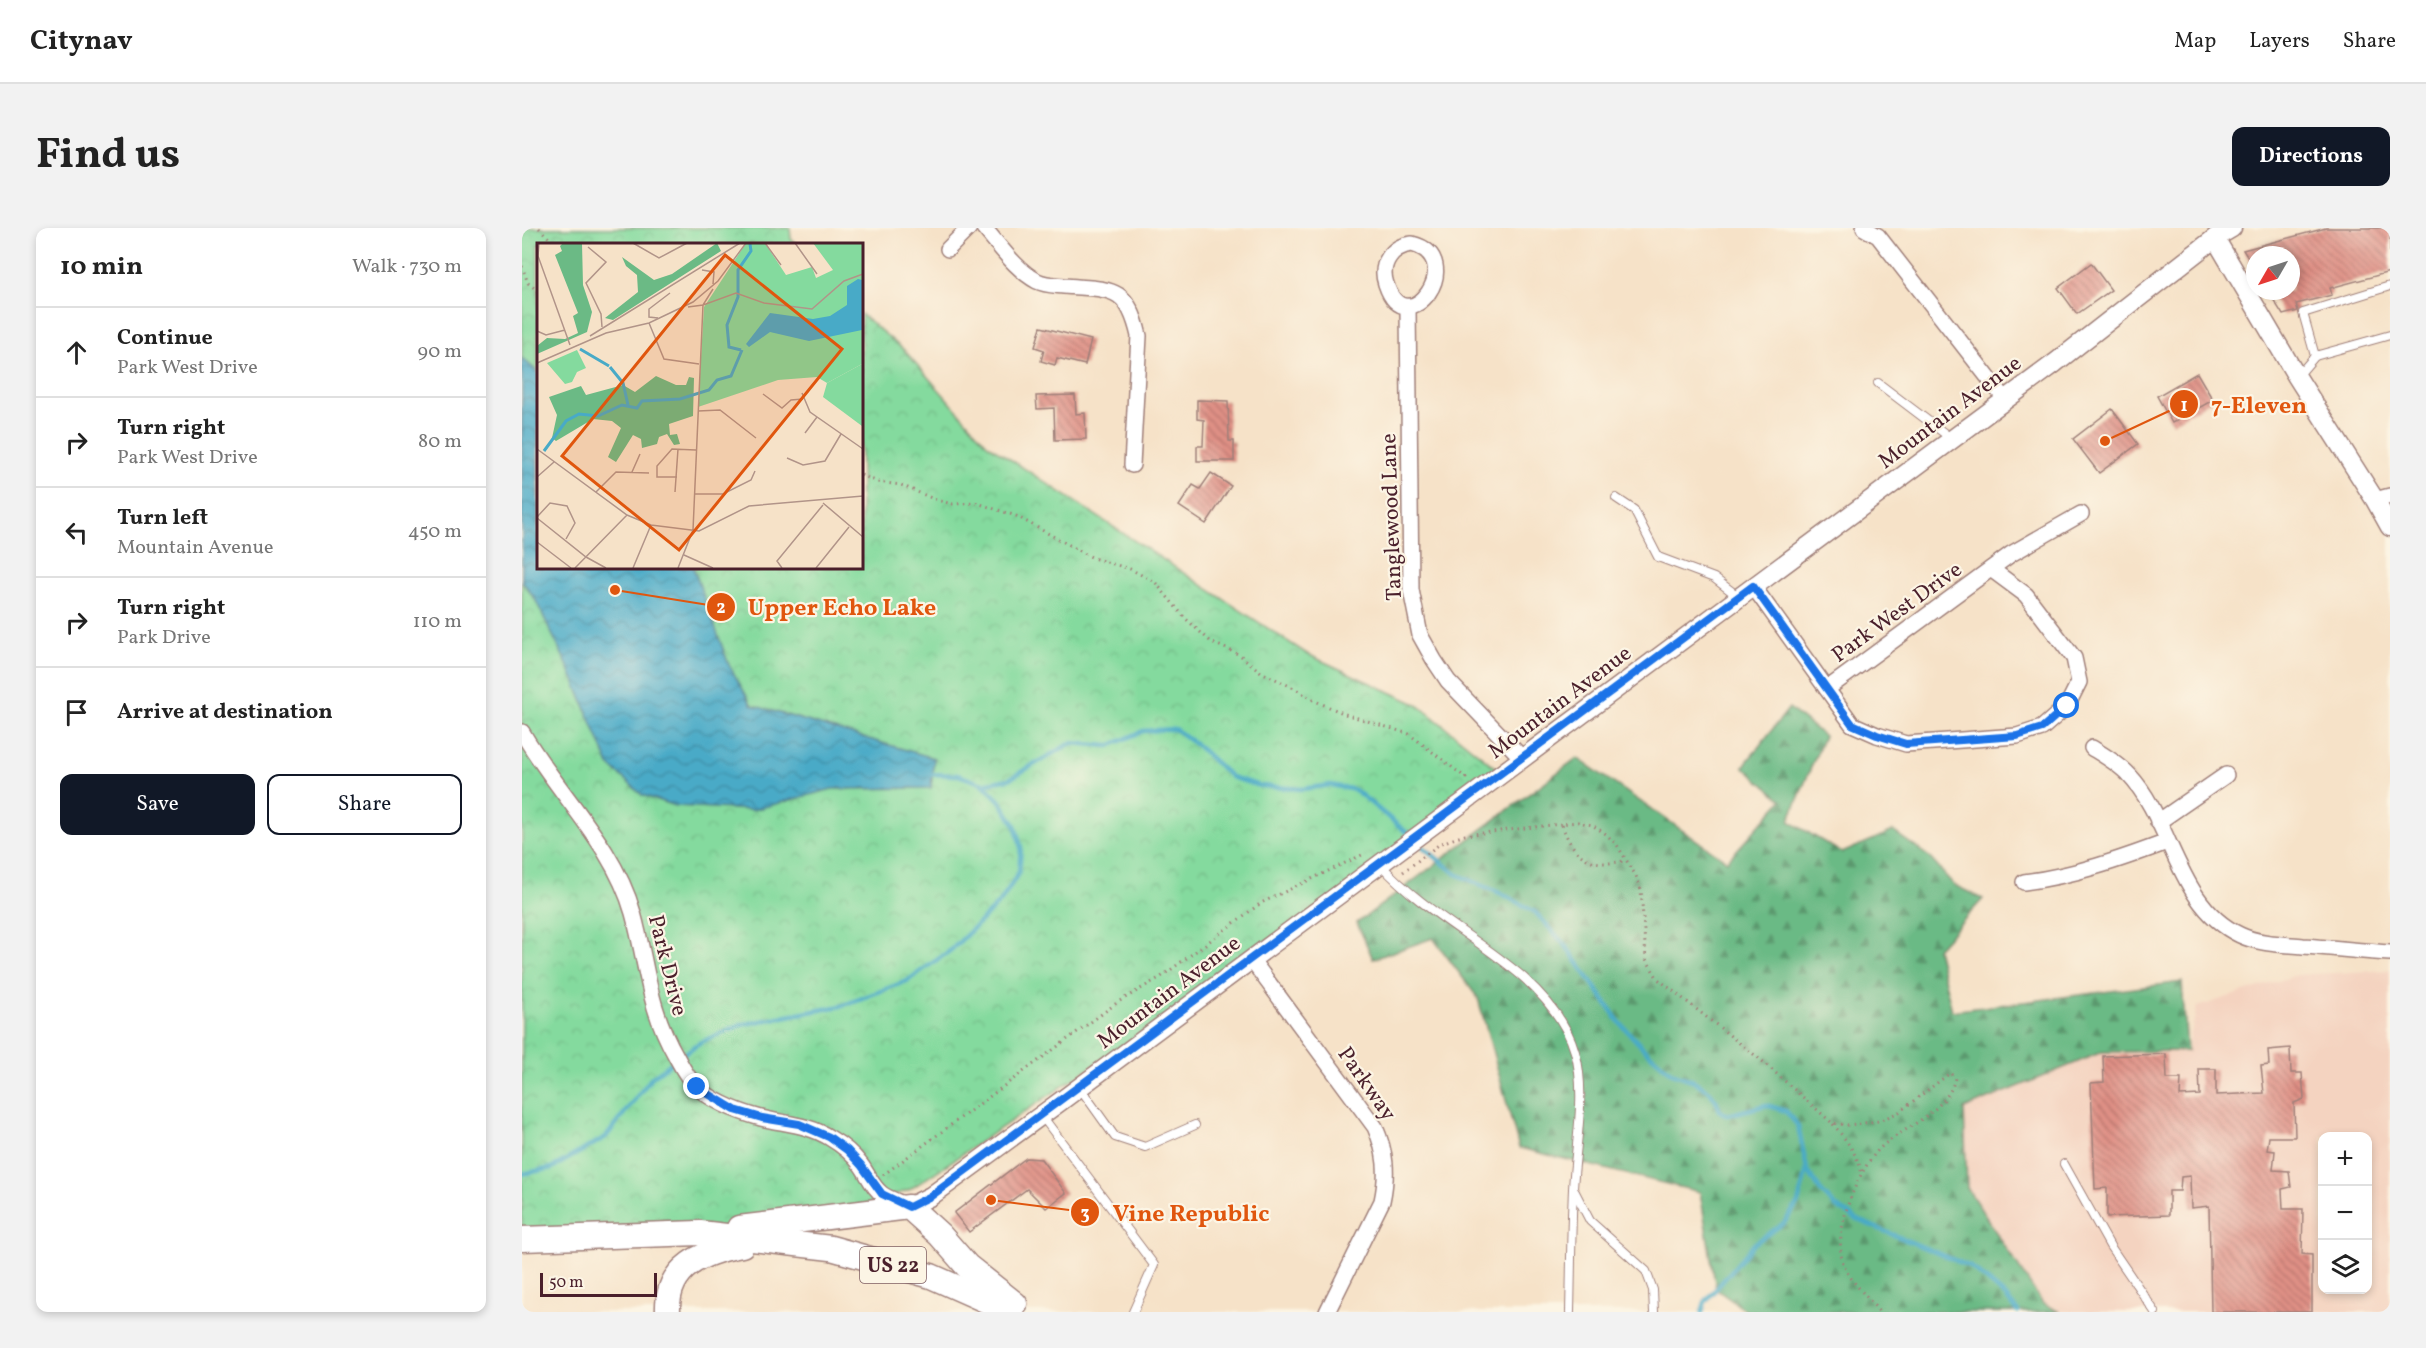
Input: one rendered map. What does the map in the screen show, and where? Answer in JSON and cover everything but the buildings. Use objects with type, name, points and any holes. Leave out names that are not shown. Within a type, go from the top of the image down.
[{"type":"highway","points":[[700,1233],[909,1207],[940,1235],[967,1266],[1025,1312]]},
{"type":"highway","name":"US 22","points":[[522,1239],[700,1233],[831,1248],[931,1276],[1012,1312]]},
{"type":"highway","points":[[668,1312],[672,1284],[688,1265],[706,1253],[718,1249],[768,1241]]},
{"type":"street","points":[[948,249],[969,228]]},
{"type":"street","points":[[984,228],[1025,273],[1039,282],[1110,290],[1124,299],[1134,316],[1139,336],[1132,465]]},
{"type":"street","points":[[1864,228],[1878,236],[2005,399]]},
{"type":"street","name":"Mountain Avenue","points":[[909,1207],[931,1196],[1251,959],[1375,856],[1396,852],[1430,828],[1952,439],[2096,331],[2211,233],[2232,228]]},
{"type":"street","points":[[2211,233],[2297,377],[2383,498],[2390,527]]},
{"type":"street","name":"Tanglewood Lane","points":[[1408,308],[1411,590],[1420,635],[1448,681],[1522,758]]},
{"type":"street","name":"Park West Drive","points":[[1827,689],[2011,554],[2081,514]]},
{"type":"street","name":"Park West Drive","points":[[1746,592],[1827,689],[1852,724],[1906,744],[2017,736],[2042,728],[2067,706],[2079,682],[2074,658],[2026,595],[1990,569]]},
{"type":"street","name":"Park Drive","points":[[522,732],[549,775],[601,847],[626,893],[634,915],[648,987],[663,1034],[686,1074],[697,1087],[735,1110],[762,1118],[799,1124],[829,1137],[847,1150],[861,1165],[882,1194],[909,1207]]},
{"type":"street","points":[[2092,748],[2130,775],[2143,794],[2194,891],[2206,909],[2222,925],[2241,936],[2265,943],[2390,953]]},
{"type":"street","points":[[2158,822],[2226,775]]},
{"type":"street","points":[[2024,882],[2048,879],[2139,853],[2167,842]]},
{"type":"street","name":"Parkway","points":[[1251,959],[1375,1127],[1384,1154],[1387,1182],[1383,1201],[1327,1312]]},
{"type":"lane","points":[[2315,356],[2303,313],[2390,286]]},
{"type":"lane","points":[[2297,377],[2315,356],[2390,335]]},
{"type":"lane","points":[[1878,383],[1952,439]]},
{"type":"lane","points":[[1616,498],[1634,510],[1658,557],[1746,592]]},
{"type":"lane","points":[[1375,856],[1399,885],[1526,980],[1558,1016],[1568,1034],[1576,1054],[1579,1078],[1570,1312]]},
{"type":"lane","points":[[1079,1087],[1115,1137],[1145,1147],[1195,1125]]},
{"type":"lane","points":[[1041,1115],[1154,1265],[1133,1312]]},
{"type":"lane","points":[[2064,1164],[2110,1246],[2155,1312]]},
{"type":"lane","points":[[1573,1188],[1590,1221],[1646,1271],[1653,1290],[1654,1312]]},
{"type":"path","points":[[538,228],[554,243]]},
{"type":"path","points":[[522,266],[528,283],[537,290]]},
{"type":"path","points":[[862,475],[878,482],[901,485],[936,500],[953,504],[977,503],[1016,516],[1093,558],[1130,569],[1155,582],[1185,618],[1211,642],[1240,656],[1270,677],[1321,704],[1409,734],[1466,778]]},
{"type":"path","points":[[1404,871],[1441,843],[1465,835],[1578,822],[1592,825],[1611,839],[1627,860],[1641,889],[1646,959],[1658,979],[1761,1060],[1832,1123],[1851,1145],[1862,1174]]},
{"type":"path","points":[[1562,825],[1568,841],[1578,854],[1604,865],[1627,860]]},
{"type":"path","points":[[872,1183],[964,1118],[1118,1002],[1161,977],[1261,903],[1375,856]]},
{"type":"path","points":[[1832,1123],[1848,1125],[1880,1121],[1899,1112],[1950,1073],[1955,1078],[1954,1086],[1936,1107],[1884,1144],[1872,1158],[1862,1174],[1842,1225],[1840,1248],[1845,1267],[1878,1312]]},
{"type":"shaded area","points":[[2390,970],[2390,1312],[2060,1312],[2043,1304],[1967,1188],[1964,1109],[2102,1052],[2187,1051],[2197,1007],[2297,975]]},
{"type":"green space","points":[[522,228],[790,228],[791,239],[795,243],[537,243],[537,568],[862,568],[862,315],[904,350],[987,444],[1307,654],[1418,705],[1502,773],[1251,959],[909,1190],[829,1217],[701,1233],[522,1239]]},
{"type":"green space","points":[[1789,708],[1824,736],[1789,821],[1842,853],[1893,831],[1928,856],[1954,885],[1983,899],[1937,949],[1952,1011],[2182,982],[2187,1051],[2102,1052],[1964,1109],[1967,1188],[2043,1304],[2060,1312],[1748,1312],[1716,1289],[1700,1192],[1519,1148],[1478,998],[1433,938],[1373,959],[1357,923],[1577,758],[1727,861],[1782,800],[1743,767]]},
{"type":"water","points":[[522,358],[537,371],[537,568],[693,568],[729,665],[752,705],[934,758],[931,788],[832,789],[753,810],[676,806],[642,795],[609,765],[570,671],[535,599],[522,581]]},
{"type":"waterway","points":[[983,784],[1009,779],[1071,743],[1109,746],[1143,731],[1175,729],[1199,747],[1231,777],[1260,786],[1302,789],[1331,785],[1355,790],[1411,836]]},
{"type":"waterway","points":[[522,1174],[552,1168],[606,1137],[652,1077],[699,1043],[740,1025],[841,1006],[907,981],[951,950],[1001,901],[1019,872],[1021,847],[1015,825],[1000,801],[983,784],[958,775],[927,774]]},
{"type":"waterway","points":[[1417,842],[1456,874],[1502,894],[1535,912],[1566,946],[1620,1023],[1642,1047],[1672,1073],[1694,1081],[1710,1092],[1720,1111],[1728,1115],[1766,1105],[1786,1111],[1798,1126],[1807,1169],[1820,1190],[1835,1206],[1860,1221],[1971,1267],[2004,1295],[2018,1312]]},
{"type":"waterway","points":[[1702,1312],[1705,1302],[1755,1243],[1784,1223],[1798,1203],[1807,1169]]},
{"type":"place","name":"7-Eleven","points":[[2105,441]]},
{"type":"place","name":"Upper Echo Lake","points":[[615,590]]},
{"type":"place","name":"Vine Republic","points":[[991,1200]]},
{"type":"route","points":[[697,1087],[735,1110],[762,1118],[799,1124],[829,1137],[847,1150],[861,1165],[882,1194],[909,1207],[931,1196],[1065,1098],[1753,586],[1852,724],[1877,735],[1906,744],[2017,736],[2042,728],[2067,706]]}]
